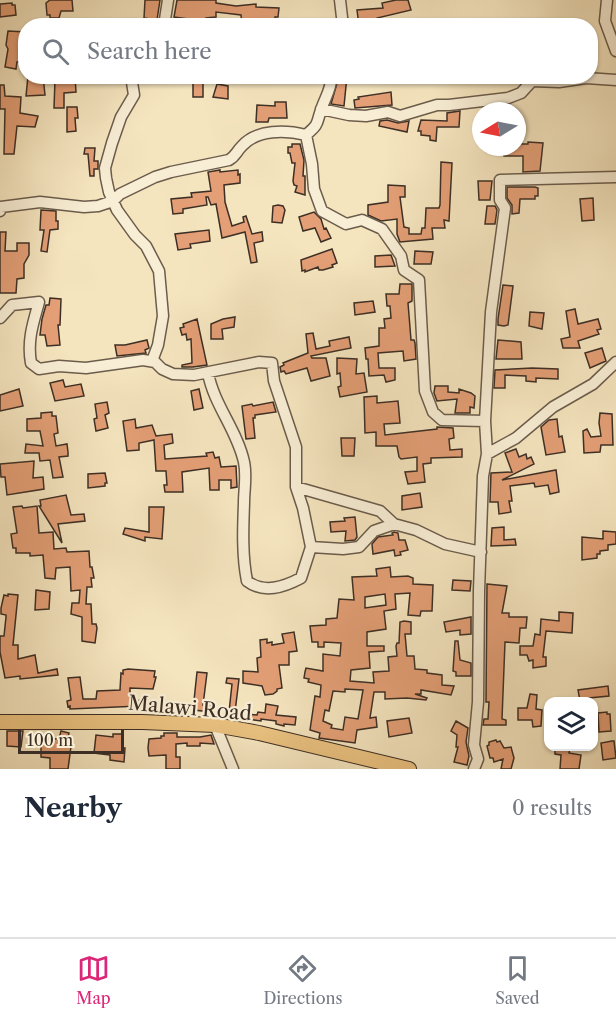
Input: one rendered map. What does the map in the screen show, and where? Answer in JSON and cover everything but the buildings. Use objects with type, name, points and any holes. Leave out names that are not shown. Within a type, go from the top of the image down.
[{"type":"main road","name":"Malawi Road","points":[[0,722],[142,722],[215,725],[259,733],[409,769]]},
{"type":"street","points":[[165,18],[168,0]]},
{"type":"street","points":[[340,0],[343,18]]},
{"type":"street","points":[[607,0],[605,21],[616,51]]},
{"type":"street","points":[[598,79],[616,80]]},
{"type":"street","points":[[132,84],[134,95],[121,117],[111,142],[105,168],[113,201],[135,235],[146,246],[159,271],[163,316],[158,345],[152,361]]},
{"type":"street","points":[[306,135],[319,120],[331,84]]},
{"type":"street","points":[[321,109],[349,115],[366,116],[388,112],[400,116],[437,105],[508,98],[521,93],[529,84]]},
{"type":"street","points":[[0,211],[1,207],[40,202],[84,207],[98,206],[113,201],[120,194],[155,177],[229,160],[235,157],[250,139],[273,132],[288,131],[306,135]]},
{"type":"street","points":[[306,135],[314,189],[321,211],[346,225],[362,220],[381,229],[401,256],[404,270],[419,280],[425,392],[433,412],[442,420],[485,421]]},
{"type":"street","points":[[474,769],[478,759],[474,745],[478,702],[483,476],[487,454],[485,421],[491,312],[505,208],[500,200],[500,180],[616,177]]},
{"type":"street","points":[[0,318],[12,305],[39,302],[30,333],[29,349],[31,363],[39,369],[59,366],[86,368],[137,360],[152,361],[173,374],[194,375],[259,362],[272,363],[277,391],[296,447],[296,487],[311,547],[301,578],[285,586],[255,587],[247,581],[244,568],[246,483],[243,460],[235,435],[213,393],[208,373]]},
{"type":"street","points":[[487,454],[516,438],[553,407],[593,384],[616,362]]},
{"type":"street","points":[[296,487],[380,512],[394,524],[416,530],[445,544],[481,552]]},
{"type":"street","points":[[311,547],[343,549],[359,547],[374,531],[394,524]]},
{"type":"street","points":[[215,725],[233,769]]}]
